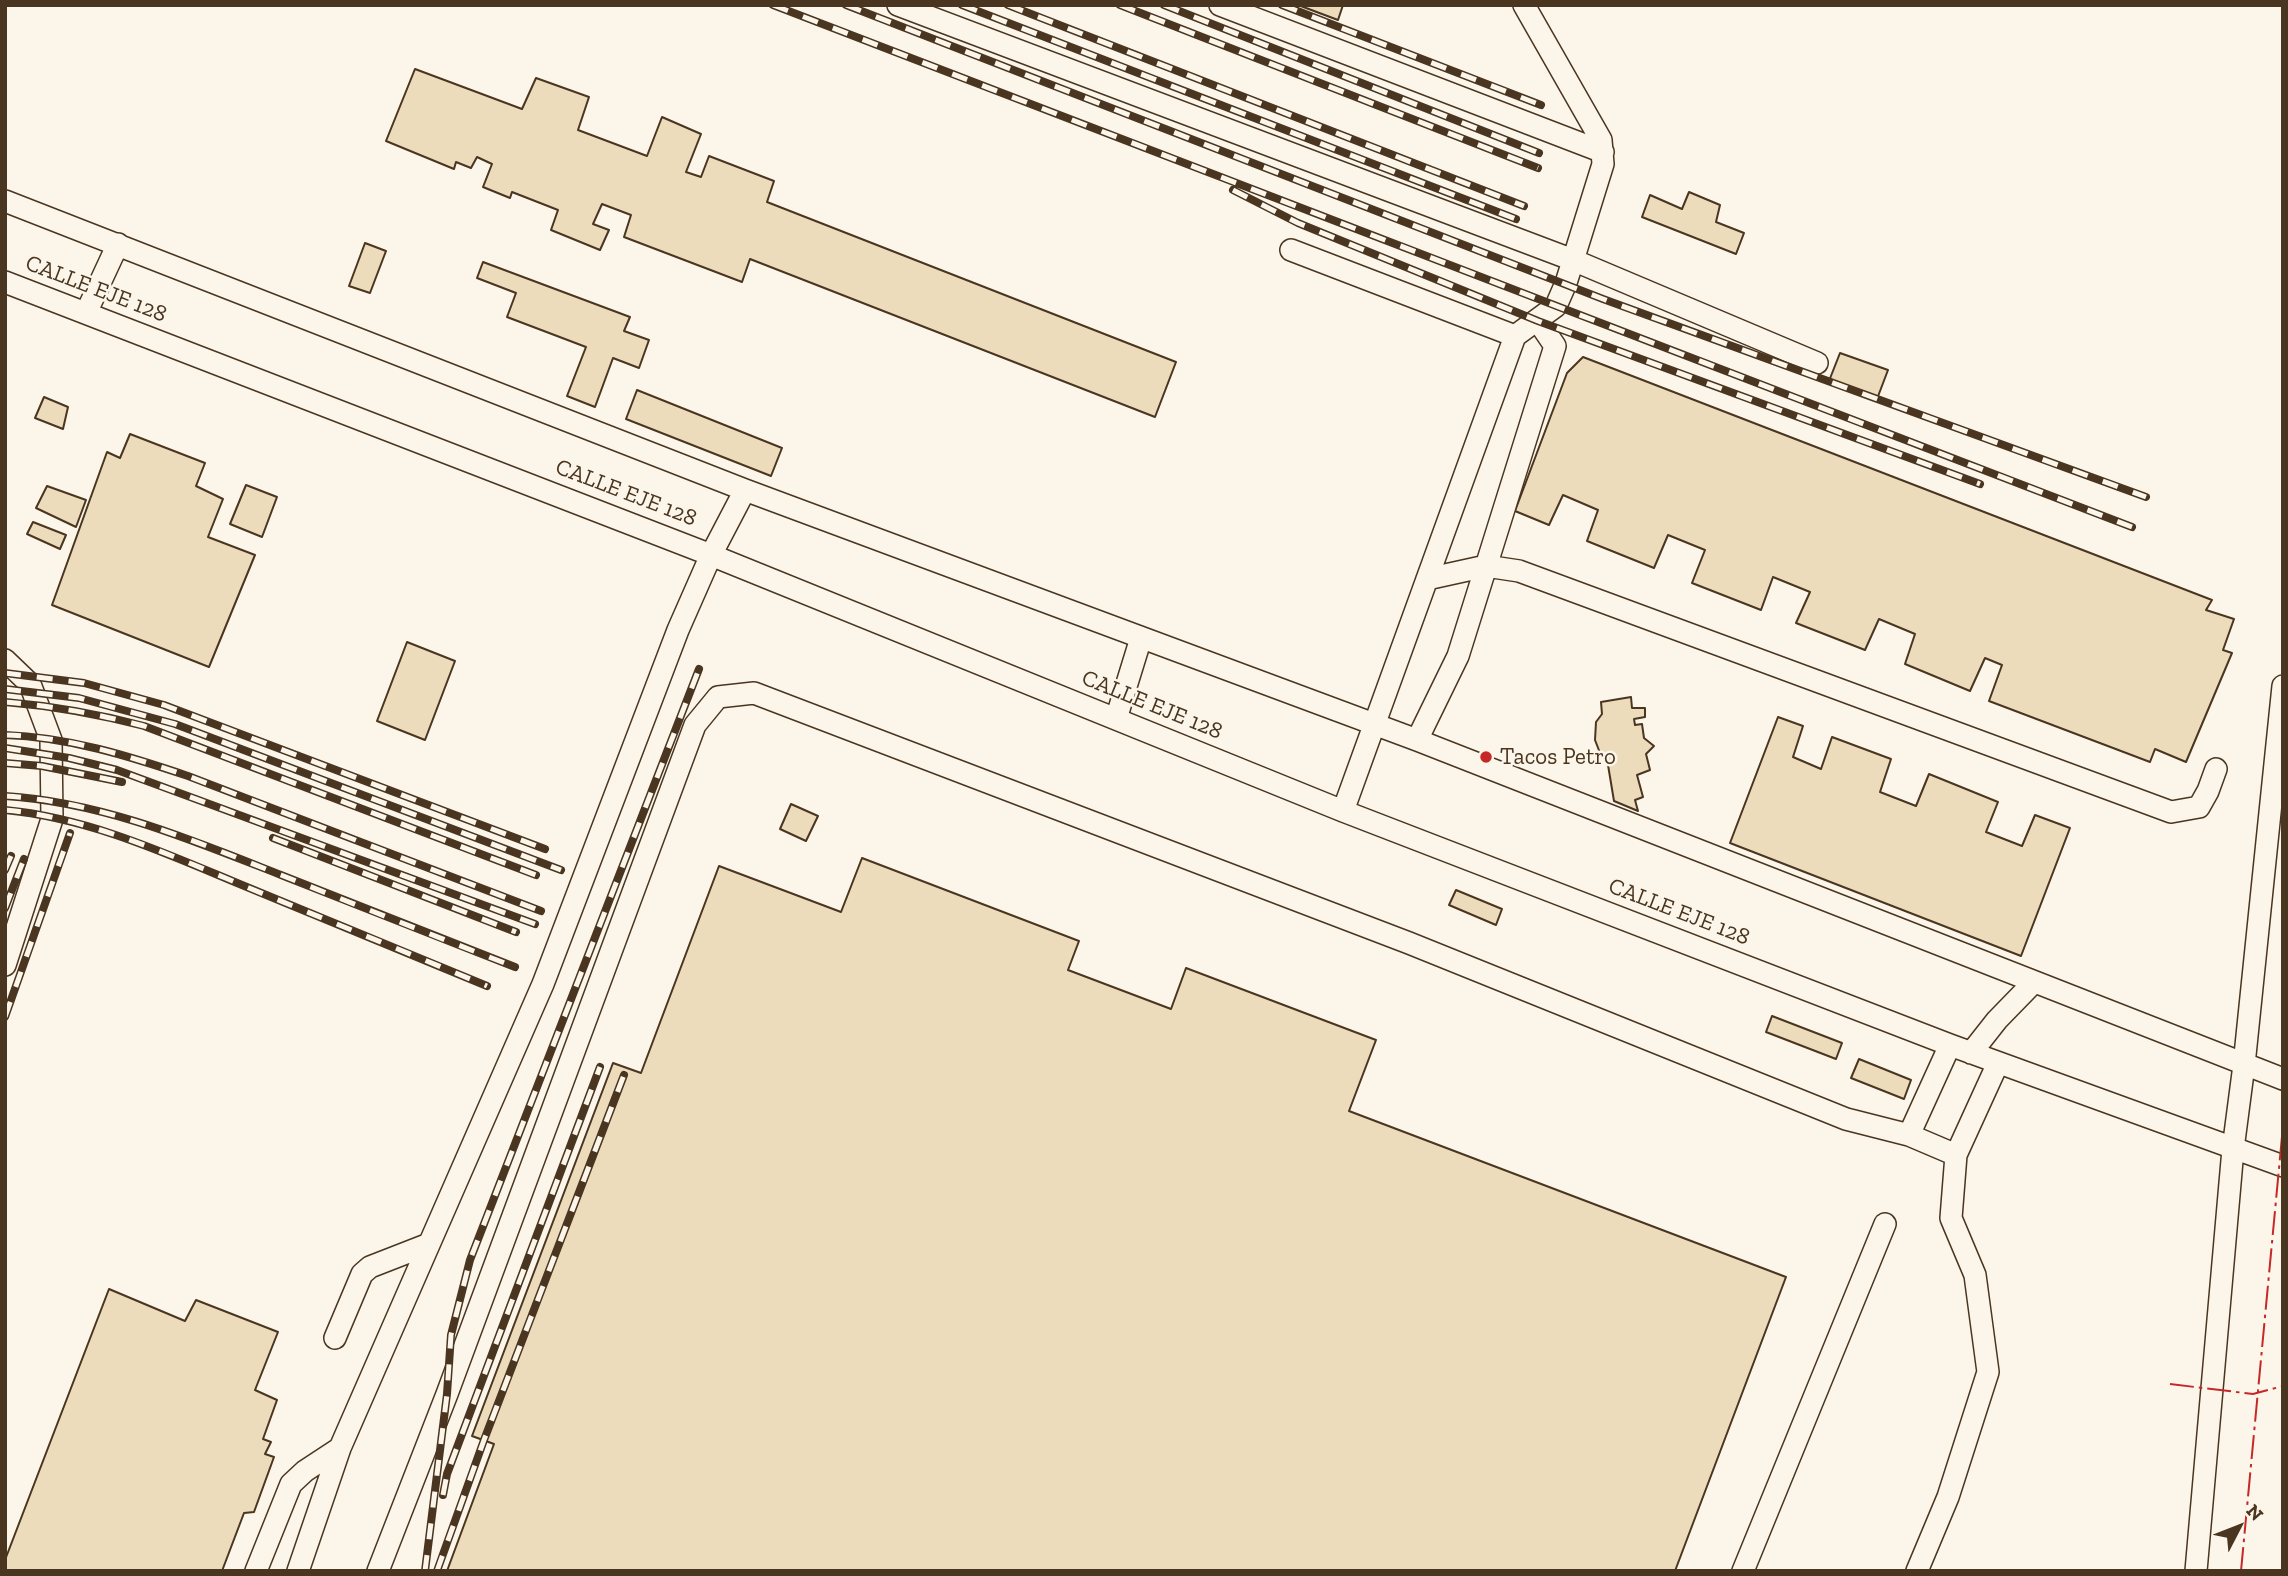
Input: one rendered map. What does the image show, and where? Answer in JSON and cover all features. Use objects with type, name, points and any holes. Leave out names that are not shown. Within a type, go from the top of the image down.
[{"type":"street","points":[[898,5],[1573,260],[1817,363]]},
{"type":"street","points":[[1220,5],[1602,152]]},
{"type":"street","points":[[1343,811],[1515,336],[1556,306],[1604,163],[1601,140],[1524,5]]},
{"type":"street","name":"CALLE EJE 128","points":[[5,201],[745,489],[1417,740],[2283,1079]]},
{"type":"street","points":[[86,313],[118,244]]},
{"type":"street","points":[[1291,250],[1515,336]]},
{"type":"street","name":"CALLE EJE 128","points":[[5,282],[711,555],[1343,811],[1971,1053],[2283,1166]]},
{"type":"street","points":[[1417,740],[1458,656],[1555,346],[1538,321]]},
{"type":"street","points":[[298,1571],[340,1448],[543,984],[678,630],[711,555],[745,489]]},
{"type":"street","points":[[1427,579],[1486,566],[1519,571],[2171,812],[2199,807],[2216,769]]},
{"type":"street","points":[[1116,719],[1141,638]]},
{"type":"street","points":[[5,660],[30,684],[51,740],[52,806],[52,820],[5,965]]},
{"type":"street","points":[[2196,1571],[2233,1149],[2283,686]]},
{"type":"street","points":[[378,1571],[447,1394],[695,725],[718,697],[754,693],[1421,948],[1846,1119],[1909,1136],[1956,1154]]},
{"type":"street","points":[[1971,1053],[1997,1020],[2034,982]]},
{"type":"street","points":[[1909,1136],[1950,1045]]},
{"type":"street","points":[[1917,1571],[1948,1497],[1988,1372],[1975,1275],[1951,1218],[1956,1154],[1998,1063]]},
{"type":"street","points":[[1744,1571],[1885,1224]]},
{"type":"street","points":[[335,1338],[362,1274],[370,1267],[429,1244]]},
{"type":"street","points":[[256,1571],[291,1484],[304,1471],[340,1448]]},
{"type":"building","points":[[1298,5],[1343,5],[1338,20]]},
{"type":"building","points":[[415,69],[522,109],[536,78],[589,97],[578,130],[647,156],[662,117],[701,134],[686,172],[701,177],[709,156],[774,181],[767,202],[1176,362],[1155,417],[750,259],[742,282],[624,237],[631,215],[602,204],[593,224],[609,230],[600,250],[551,230],[558,210],[512,192],[510,198],[483,187],[492,164],[477,157],[471,168],[456,162],[454,169],[386,141]]},
{"type":"building","points":[[1689,192],[1720,205],[1716,222],[1744,233],[1736,254],[1642,217],[1650,195],[1682,209]]},
{"type":"building","points":[[365,243],[386,251],[370,293],[349,286]]},
{"type":"building","points":[[483,262],[630,317],[624,331],[649,340],[639,368],[613,358],[595,407],[567,396],[586,347],[507,317],[516,293],[477,278]]},
{"type":"building","points":[[1840,353],[1888,370],[1877,399],[1829,381]]},
{"type":"building","points":[[1583,357],[2212,600],[2206,610],[2234,619],[2223,650],[2232,653],[2186,762],[2155,749],[2150,762],[1989,701],[2002,665],[1985,658],[1970,691],[1905,664],[1915,634],[1879,619],[1865,650],[1796,623],[1810,592],[1773,577],[1761,610],[1692,583],[1705,550],[1668,535],[1654,568],[1587,541],[1598,510],[1563,495],[1549,525],[1515,511],[1567,373]]},
{"type":"building","points":[[637,390],[782,448],[771,476],[626,419]]},
{"type":"building","points":[[44,397],[68,407],[63,429],[35,418]]},
{"type":"building","points":[[130,434],[205,463],[196,486],[223,499],[208,537],[255,555],[209,667],[52,605],[107,452],[120,458]]},
{"type":"building","points":[[246,485],[277,497],[262,537],[230,524]]},
{"type":"building","points":[[47,486],[86,500],[76,527],[36,508]]},
{"type":"building","points":[[33,522],[66,535],[60,549],[27,534]]},
{"type":"building","points":[[407,642],[455,661],[425,740],[377,721]]},
{"type":"building","points":[[1631,697],[1632,708],[1645,708],[1645,717],[1634,719],[1635,725],[1642,724],[1644,738],[1654,746],[1646,754],[1650,770],[1637,775],[1643,797],[1635,800],[1638,811],[1614,801],[1608,765],[1595,740],[1596,722],[1602,714],[1601,702]]},
{"type":"building","points":[[1778,717],[1803,726],[1793,757],[1821,769],[1832,737],[1891,759],[1880,792],[1916,806],[1929,774],[1998,802],[1986,832],[2022,846],[2035,815],[2070,828],[2021,956],[1730,843]]},
{"type":"building","points":[[791,804],[818,816],[806,841],[780,829]]},
{"type":"building","points":[[862,858],[1079,941],[1068,970],[1171,1009],[1186,968],[1376,1040],[1349,1111],[1786,1277],[1675,1571],[447,1571],[494,1444],[472,1436],[613,1063],[641,1073],[719,866],[841,912]]},
{"type":"building","points":[[1456,890],[1502,909],[1496,925],[1449,905]]},
{"type":"building","points":[[1772,1016],[1842,1043],[1836,1059],[1766,1032]]},
{"type":"building","points":[[1859,1059],[1911,1080],[1904,1099],[1851,1078]]},
{"type":"building","points":[[109,1289],[185,1321],[196,1300],[278,1332],[255,1390],[277,1400],[263,1439],[271,1442],[265,1454],[274,1457],[254,1512],[244,1513],[222,1571],[5,1571],[5,1560]]},
{"type":"railway","points":[[773,5],[2132,527]]},
{"type":"railway","points":[[846,5],[1603,299],[2146,497]]},
{"type":"railway","points":[[962,5],[1516,219]]},
{"type":"railway","points":[[1008,5],[1524,206]]},
{"type":"railway","points":[[1120,5],[1538,168]]},
{"type":"railway","points":[[1164,5],[1539,153]]},
{"type":"railway","points":[[1282,5],[1541,105]]},
{"type":"railway","points":[[1233,190],[1298,223],[1538,321],[1980,484]]},
{"type":"railway","points":[[425,1571],[447,1394],[451,1335],[470,1260],[699,669]]},
{"type":"railway","points":[[5,673],[84,683],[164,705],[545,849]]},
{"type":"railway","points":[[5,689],[79,698],[175,724],[561,870]]},
{"type":"railway","points":[[5,702],[75,711],[144,726],[536,875]]},
{"type":"railway","points":[[5,735],[75,744],[188,776],[541,911]]},
{"type":"railway","points":[[5,748],[69,758],[117,770],[535,924]]},
{"type":"railway","points":[[5,763],[42,766],[122,782]]},
{"type":"railway","points":[[5,796],[77,806],[146,825],[515,967]]},
{"type":"railway","points":[[5,810],[67,821],[126,838],[487,986]]},
{"type":"railway","points":[[5,1017],[70,833]]},
{"type":"railway","points":[[273,838],[516,932]]},
{"type":"railway","points":[[5,870],[11,856]]},
{"type":"railway","points":[[5,908],[24,859]]},
{"type":"railway","points":[[443,1495],[447,1474],[600,1067]]},
{"type":"railway","points":[[437,1571],[484,1440],[624,1075]]},
{"type":"power","points":[[2241,1571],[2283,1126]]},
{"type":"power","points":[[2170,1384],[2253,1394],[2283,1386]]},
{"type":"place","name":"Tacos Petro","points":[[1486,757]]}]
